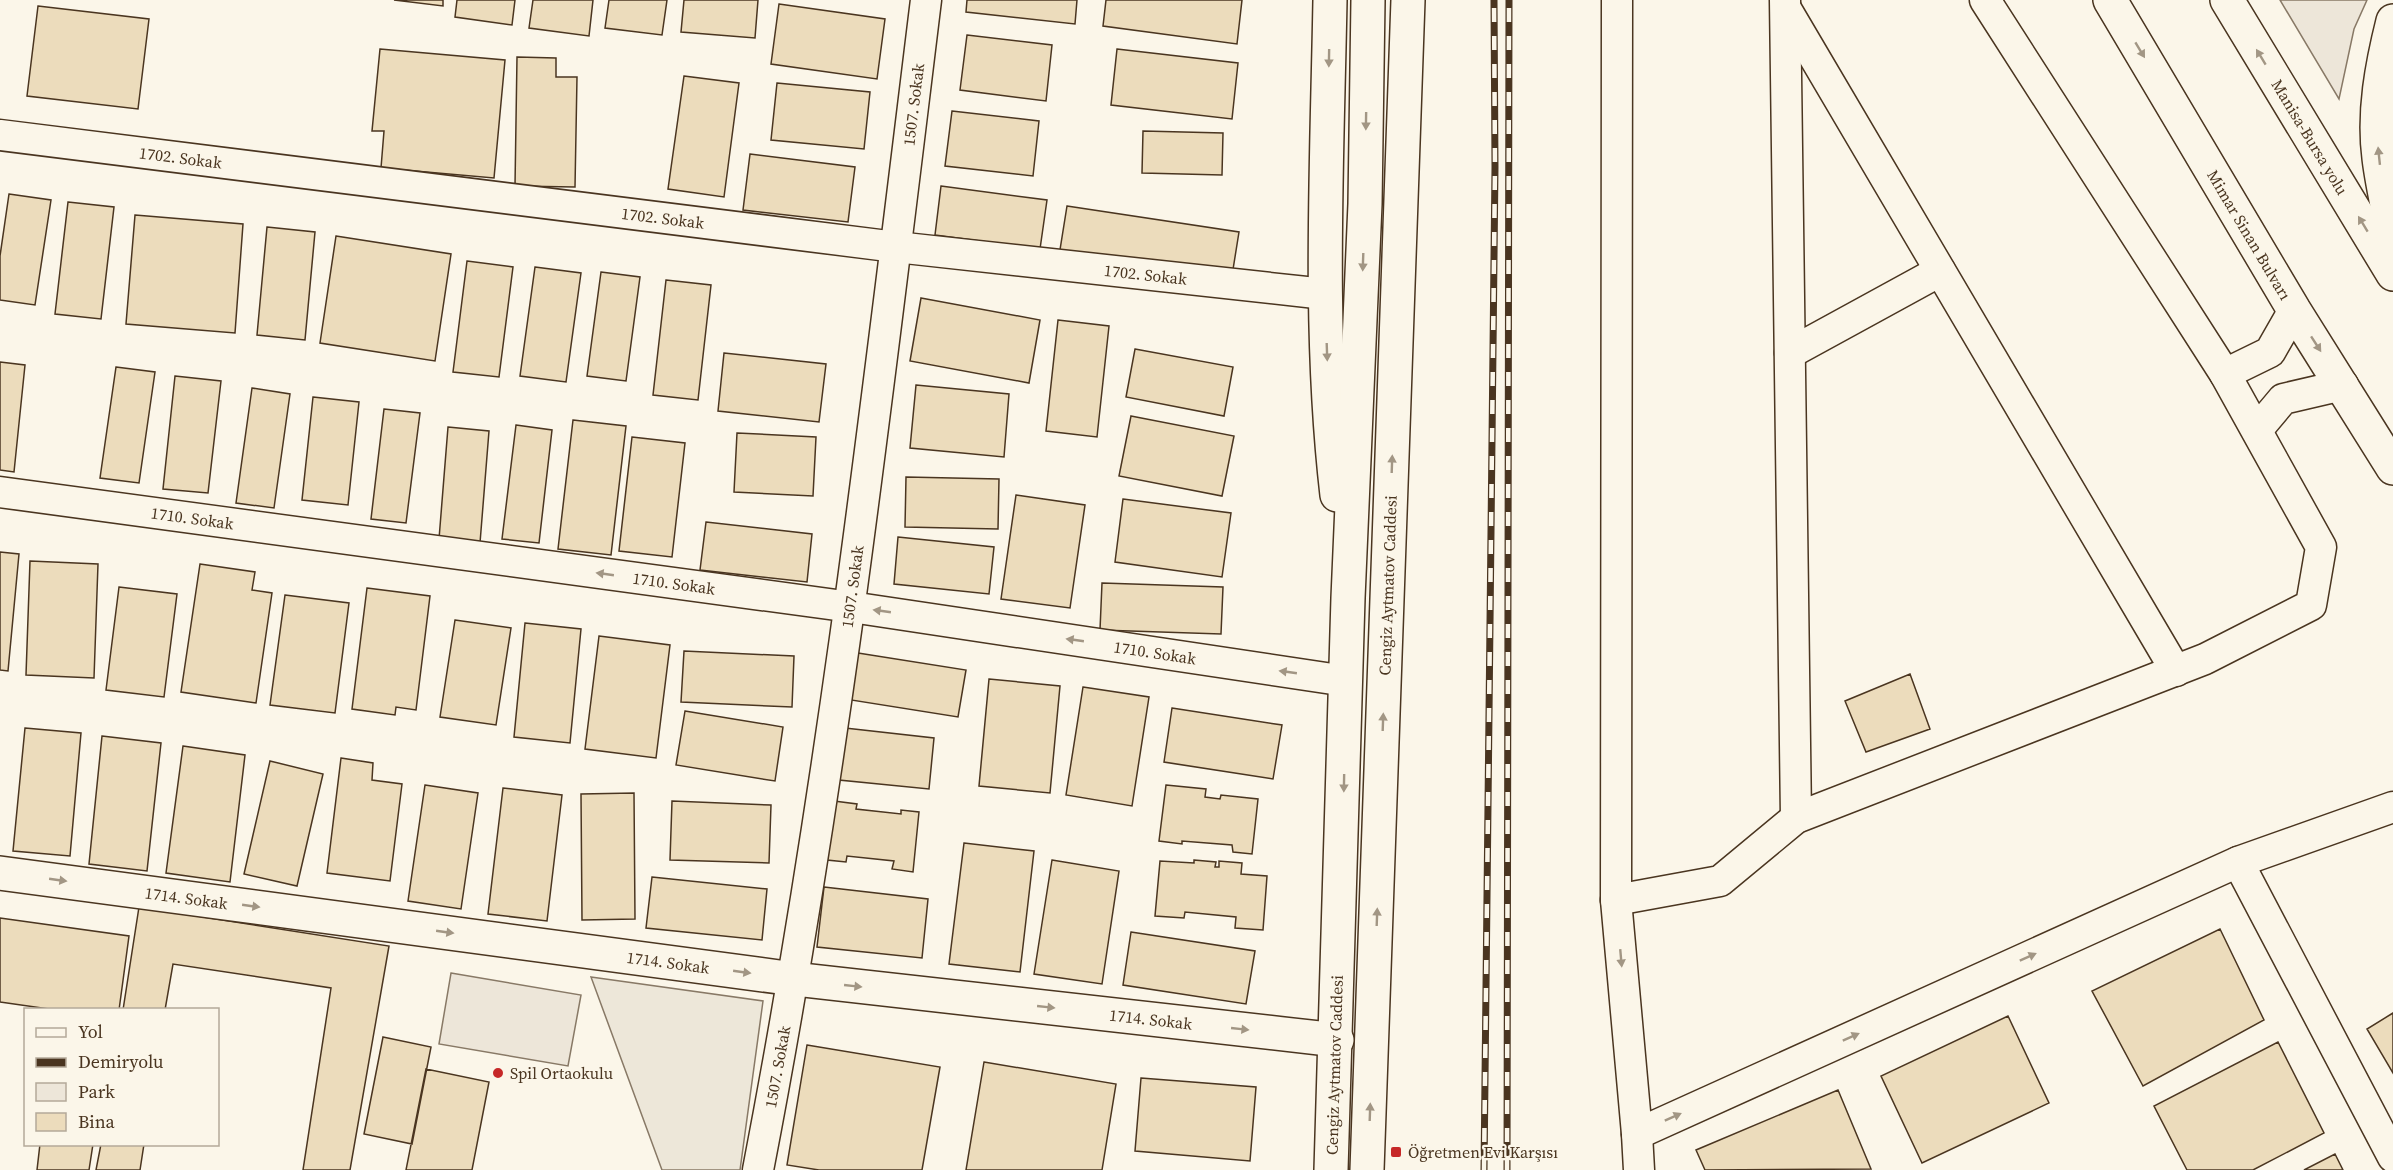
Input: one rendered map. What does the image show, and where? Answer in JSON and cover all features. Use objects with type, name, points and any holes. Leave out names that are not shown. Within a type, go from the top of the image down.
[{"type":"main road","points":[[1330,0],[1325,294],[1330,436],[1348,598]]},
{"type":"main road","name":"Cengiz Aytmatov Caddesi","points":[[1331,1170],[1337,1040],[1348,598],[1365,204],[1368,0]]},
{"type":"main road","name":"Cengiz Aytmatov Caddesi","points":[[1367,1170],[1408,0]]},
{"type":"main road","name":"Manisa-Bursa yolu","points":[[2227,0],[2393,274]]},
{"type":"main road","name":"Mimar Sinan Bulvarı","points":[[2110,7],[2393,468]]},
{"type":"main road","points":[[2393,21],[2384,58],[2378,104],[2378,156],[2393,234]]},
{"type":"main road","name":"1714. Sokak","points":[[0,873],[795,979],[1337,1040]]},
{"type":"street","name":"1507. Sokak","points":[[758,1170],[795,979],[851,607],[926,0]]},
{"type":"street","points":[[1617,0],[1616,900],[1640,1170]]},
{"type":"street","points":[[1616,900],[1720,881],[1796,818],[2176,670],[2311,605],[2321,547],[2225,374],[1985,0]]},
{"type":"street","points":[[1785,3],[1796,818]]},
{"type":"street","points":[[1785,3],[1940,271],[2176,670]]},
{"type":"street","name":"1702. Sokak","points":[[0,135],[896,247],[1325,294]]},
{"type":"street","points":[[1790,353],[1940,271]]},
{"type":"street","points":[[2225,374],[2270,352],[2294,310]]},
{"type":"street","points":[[2257,430],[2283,399],[2343,385]]},
{"type":"street","name":"1710. Sokak","points":[[0,492],[851,607],[1346,681]]},
{"type":"street","points":[[1637,1134],[2238,862],[2393,807]]},
{"type":"street","points":[[2238,862],[2393,1157]]},
{"type":"green space","points":[[2280,0],[2367,0],[2354,29],[2339,99]]},
{"type":"green space","points":[[451,973],[581,995],[568,1066],[439,1044]]},
{"type":"shaded area","points":[[591,977],[763,1001],[740,1170],[662,1170]]},
{"type":"building","points":[[394,0],[443,0],[443,6]]},
{"type":"building","points":[[457,0],[515,0],[512,25],[455,17]]},
{"type":"building","points":[[533,0],[593,0],[589,36],[529,28]]},
{"type":"building","points":[[609,0],[667,0],[662,35],[605,28]]},
{"type":"building","points":[[684,0],[758,0],[755,38],[681,32]]},
{"type":"building","points":[[967,0],[1077,0],[1075,24],[966,12]]},
{"type":"building","points":[[1106,0],[1242,0],[1237,44],[1103,26]]},
{"type":"building","points":[[779,4],[885,19],[877,79],[771,64]]},
{"type":"building","points":[[38,6],[149,19],[138,109],[27,96]]},
{"type":"building","points":[[967,35],[1052,45],[1046,101],[960,90]]},
{"type":"building","points":[[380,49],[505,60],[494,178],[381,168],[384,131],[372,131]]},
{"type":"building","points":[[1117,49],[1238,63],[1232,119],[1111,105]]},
{"type":"building","points":[[517,57],[556,58],[556,77],[577,77],[575,187],[515,186]]},
{"type":"building","points":[[684,76],[739,83],[724,197],[668,189]]},
{"type":"building","points":[[777,83],[870,92],[864,149],[771,140]]},
{"type":"building","points":[[952,111],[1039,121],[1033,176],[945,166]]},
{"type":"building","points":[[1143,131],[1223,133],[1222,175],[1142,173]]},
{"type":"building","points":[[750,154],[855,167],[848,222],[743,210]]},
{"type":"building","points":[[941,186],[1047,200],[1040,249],[935,235]]},
{"type":"building","points":[[9,194],[51,200],[35,305],[0,300],[0,256]]},
{"type":"building","points":[[68,202],[114,207],[101,319],[55,314]]},
{"type":"building","points":[[1067,206],[1239,232],[1231,282],[1059,256]]},
{"type":"building","points":[[135,215],[243,224],[235,333],[126,324]]},
{"type":"building","points":[[267,227],[315,232],[305,340],[257,335]]},
{"type":"building","points":[[336,236],[451,254],[435,361],[320,343]]},
{"type":"building","points":[[467,261],[513,267],[499,377],[453,372]]},
{"type":"building","points":[[535,267],[581,273],[566,382],[520,376]]},
{"type":"building","points":[[601,272],[640,277],[626,381],[587,376]]},
{"type":"building","points":[[666,280],[711,285],[698,400],[653,395]]},
{"type":"building","points":[[921,298],[1040,320],[1029,383],[910,361]]},
{"type":"building","points":[[1058,320],[1109,326],[1097,437],[1046,431]]},
{"type":"building","points":[[1135,349],[1233,367],[1224,416],[1126,397]]},
{"type":"building","points":[[724,353],[826,364],[819,422],[718,411]]},
{"type":"building","points":[[0,362],[25,365],[14,472],[0,470]]},
{"type":"building","points":[[116,367],[155,372],[139,483],[100,478]]},
{"type":"building","points":[[175,376],[221,381],[208,493],[163,489]]},
{"type":"building","points":[[916,385],[1009,394],[1004,457],[910,448]]},
{"type":"building","points":[[252,388],[290,394],[274,508],[236,503]]},
{"type":"building","points":[[313,397],[359,402],[348,505],[302,500]]},
{"type":"building","points":[[384,409],[420,413],[406,523],[371,519]]},
{"type":"building","points":[[1131,416],[1234,436],[1222,496],[1119,476]]},
{"type":"building","points":[[573,420],[626,426],[611,555],[558,549]]},
{"type":"building","points":[[516,425],[552,430],[539,543],[502,539]]},
{"type":"building","points":[[448,427],[489,431],[480,543],[439,539]]},
{"type":"building","points":[[737,433],[816,437],[813,496],[734,492]]},
{"type":"building","points":[[632,437],[685,443],[672,557],[619,551]]},
{"type":"building","points":[[906,477],[999,479],[998,529],[905,527]]},
{"type":"building","points":[[1016,495],[1085,505],[1070,608],[1001,599]]},
{"type":"building","points":[[1123,499],[1231,513],[1222,577],[1115,562]]},
{"type":"building","points":[[706,522],[812,534],[807,582],[700,570]]},
{"type":"building","points":[[898,537],[994,547],[989,594],[894,584]]},
{"type":"building","points":[[0,552],[19,554],[8,671],[0,670]]},
{"type":"building","points":[[30,561],[98,564],[94,678],[26,675]]},
{"type":"building","points":[[200,564],[255,572],[252,590],[272,593],[256,703],[181,692]]},
{"type":"building","points":[[1102,583],[1223,587],[1221,634],[1100,630]]},
{"type":"building","points":[[119,587],[177,594],[164,697],[106,690]]},
{"type":"building","points":[[367,588],[430,596],[416,710],[396,707],[395,715],[352,709]]},
{"type":"building","points":[[285,595],[349,603],[335,713],[270,705]]},
{"type":"building","points":[[455,620],[511,628],[496,725],[440,717]]},
{"type":"building","points":[[525,623],[581,629],[570,743],[514,737]]},
{"type":"building","points":[[599,636],[670,645],[656,758],[585,749]]},
{"type":"building","points":[[684,651],[794,656],[792,707],[681,702]]},
{"type":"building","points":[[858,653],[966,670],[958,717],[851,700]]},
{"type":"building","points":[[1910,674],[1930,729],[1866,752],[1845,701]]},
{"type":"building","points":[[989,679],[1060,686],[1050,793],[979,786]]},
{"type":"building","points":[[1083,687],[1149,697],[1132,806],[1066,795]]},
{"type":"building","points":[[1172,708],[1282,725],[1273,779],[1164,762]]},
{"type":"building","points":[[685,711],[783,727],[775,781],[676,765]]},
{"type":"building","points":[[25,728],[81,733],[70,856],[13,851]]},
{"type":"building","points":[[845,728],[934,738],[929,789],[839,780]]},
{"type":"building","points":[[102,736],[161,743],[147,871],[89,864]]},
{"type":"building","points":[[183,746],[245,755],[230,882],[166,873]]},
{"type":"building","points":[[341,758],[373,763],[372,780],[402,784],[390,881],[327,873]]},
{"type":"building","points":[[270,761],[323,774],[297,886],[244,874]]},
{"type":"building","points":[[425,785],[478,793],[461,909],[408,901]]},
{"type":"building","points":[[1166,785],[1206,789],[1205,797],[1220,799],[1221,795],[1258,799],[1252,854],[1233,852],[1232,845],[1159,841]]},
{"type":"building","points":[[503,788],[562,795],[547,921],[488,914]]},
{"type":"building","points":[[634,793],[635,919],[582,920],[581,794]]},
{"type":"building","points":[[672,801],[771,805],[769,863],[670,860]]},
{"type":"building","points":[[834,801],[857,804],[856,809],[901,814],[901,810],[919,812],[913,872],[892,869],[894,861],[847,856],[846,862],[827,860]]},
{"type":"building","points":[[964,843],[1034,851],[1020,972],[949,964]]},
{"type":"building","points":[[1052,860],[1119,871],[1102,984],[1034,974]]},
{"type":"building","points":[[1194,860],[1216,862],[1215,867],[1219,867],[1219,861],[1242,863],[1241,874],[1267,876],[1263,930],[1235,928],[1236,917],[1185,912],[1184,918],[1155,916],[1160,861],[1194,863]]},
{"type":"building","points":[[652,877],[767,889],[762,940],[646,928]]},
{"type":"building","points":[[824,887],[928,899],[922,958],[817,947]]},
{"type":"building","points":[[139,907],[389,946],[350,1170],[303,1170],[331,988],[173,964],[165,1008],[123,1008]]},
{"type":"building","points":[[0,918],[129,936],[119,1008],[42,1008],[0,1002]]},
{"type":"building","points":[[2220,929],[2264,1020],[2143,1086],[2092,991]]},
{"type":"building","points":[[1131,932],[1255,951],[1246,1004],[1123,985]]},
{"type":"building","points":[[2393,1013],[2393,1073],[2367,1029]]},
{"type":"building","points":[[2008,1016],[2049,1103],[1922,1163],[1881,1076]]},
{"type":"building","points":[[383,1037],[431,1047],[412,1144],[364,1134]]},
{"type":"building","points":[[2278,1042],[2324,1133],[2253,1170],[2187,1170],[2154,1106]]},
{"type":"building","points":[[807,1045],[940,1067],[922,1170],[819,1170],[787,1165]]},
{"type":"building","points":[[984,1062],[1116,1084],[1102,1170],[966,1170]]},
{"type":"building","points":[[426,1069],[489,1082],[472,1170],[406,1170]]},
{"type":"building","points":[[1141,1078],[1256,1087],[1250,1161],[1135,1151]]},
{"type":"building","points":[[1838,1090],[1871,1169],[1705,1170],[1696,1150]]},
{"type":"building","points":[[40,1146],[93,1146],[89,1170],[37,1170]]},
{"type":"building","points":[[101,1146],[144,1146],[140,1170],[96,1170]]},
{"type":"building","points":[[2335,1154],[2343,1170],[2304,1170]]},
{"type":"railway","points":[[1484,1170],[1495,167],[1494,0]]},
{"type":"railway","points":[[1507,1170],[1509,0]]},
{"type":"place","name":"Spil Ortaokulu","points":[[498,1073]]},
{"type":"place","name":"Öğretmen Evi Karşısı","points":[[1396,1152]]}]
